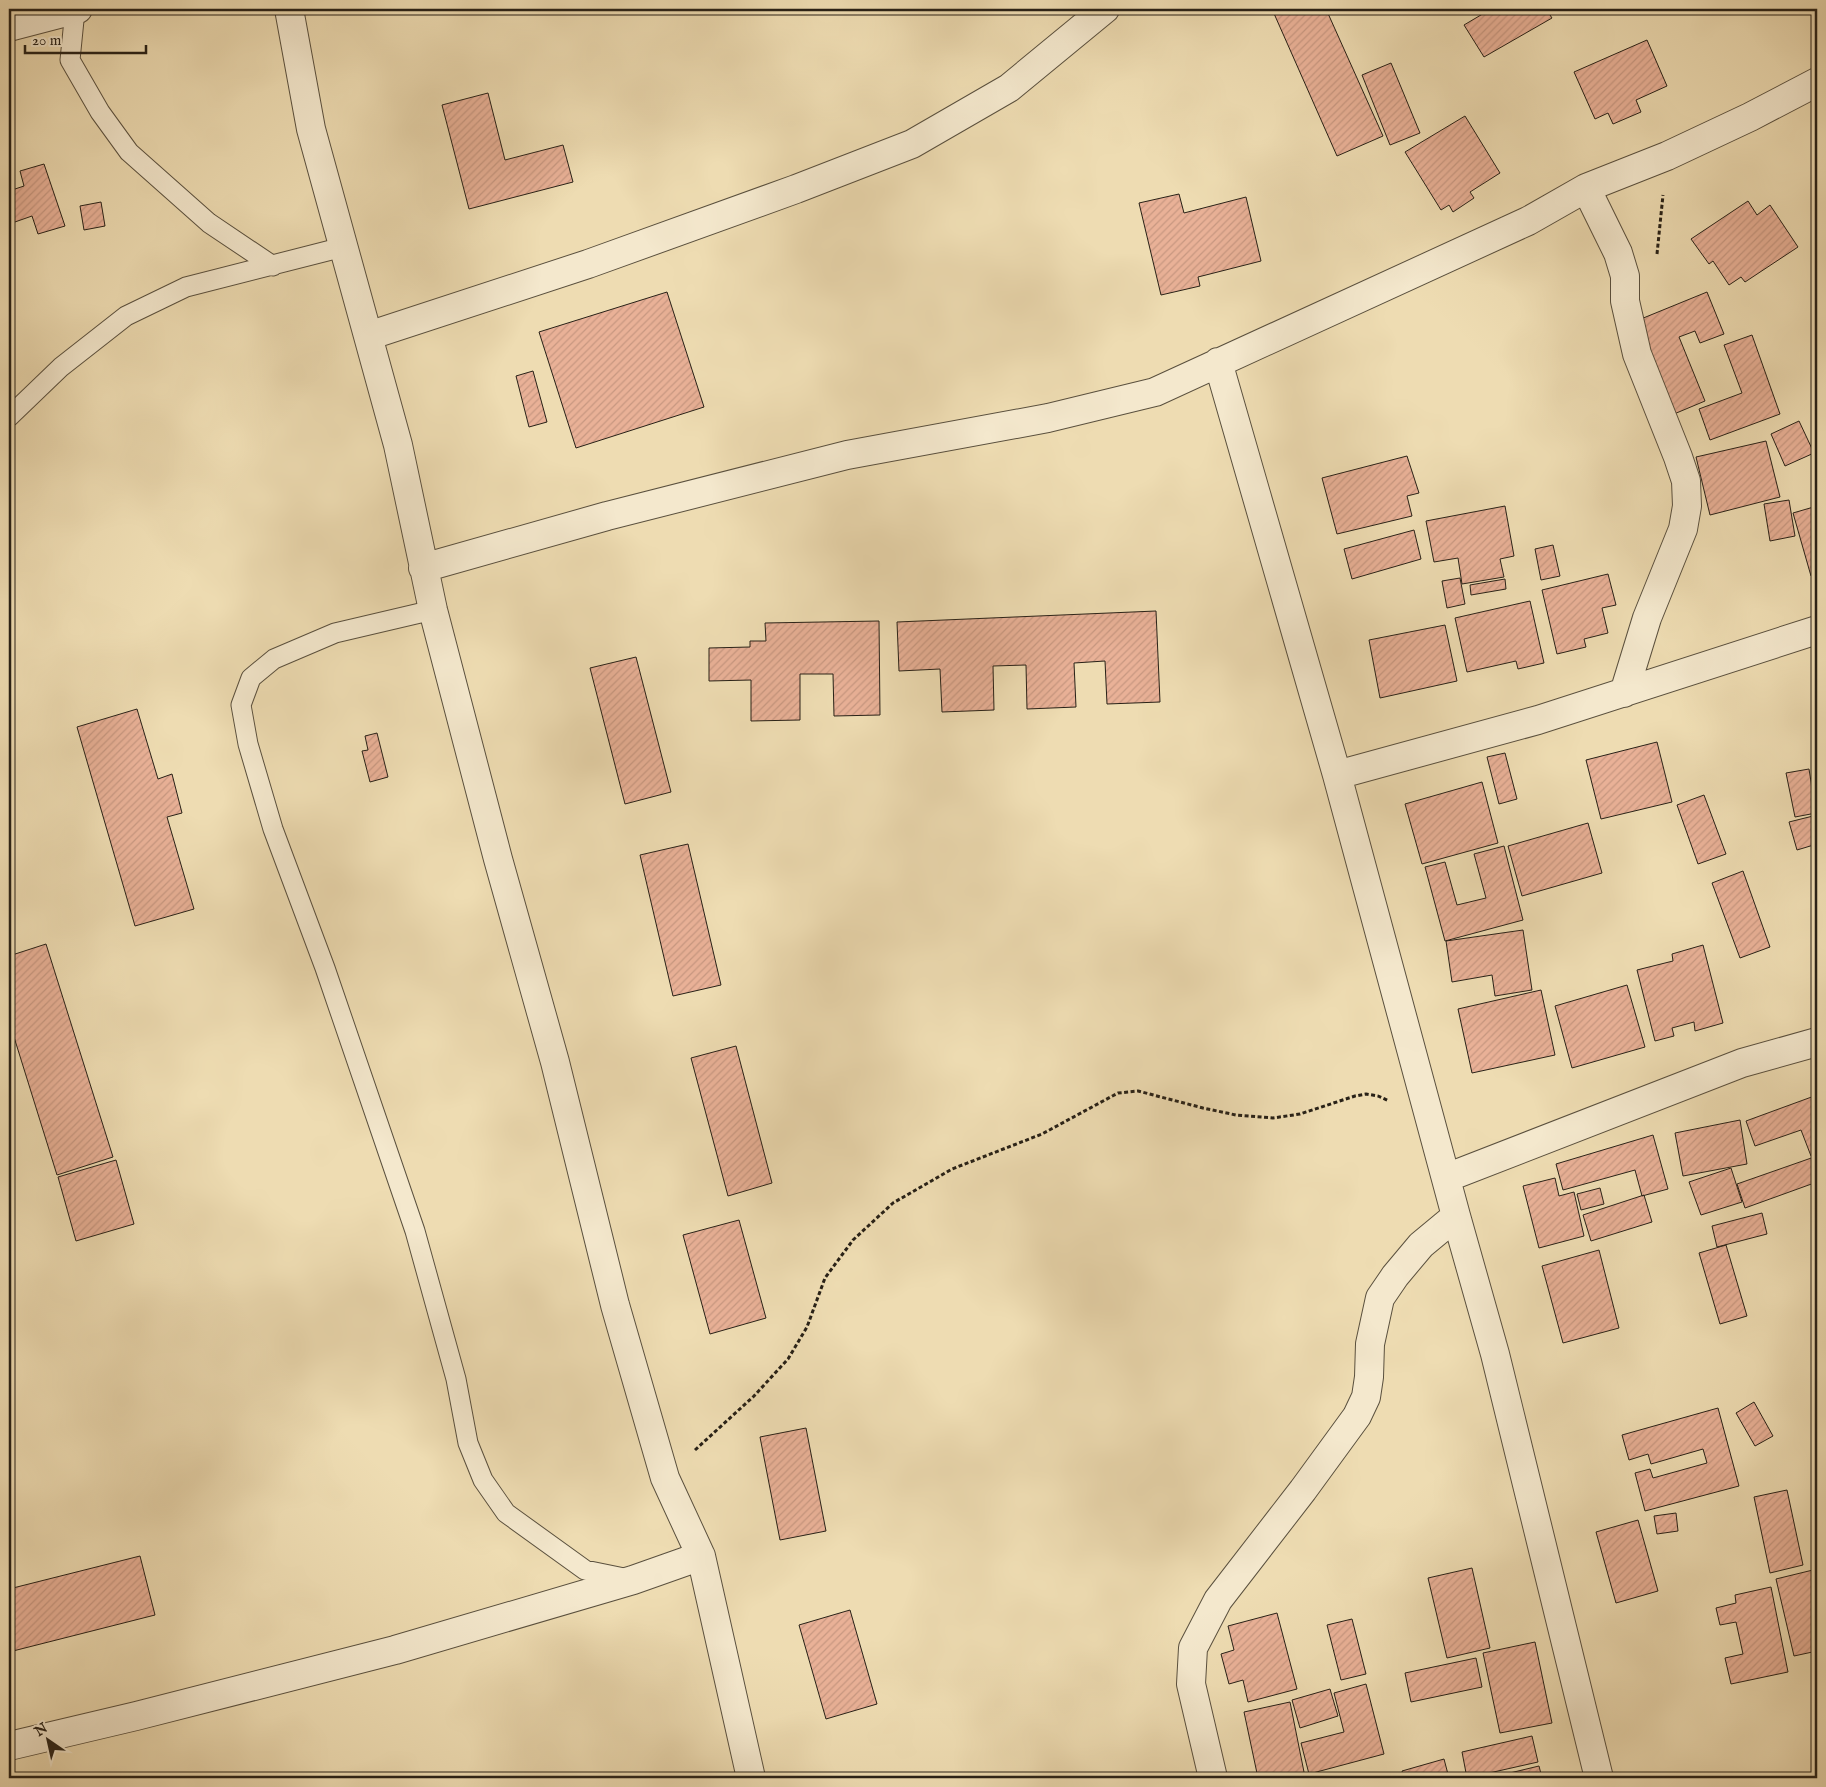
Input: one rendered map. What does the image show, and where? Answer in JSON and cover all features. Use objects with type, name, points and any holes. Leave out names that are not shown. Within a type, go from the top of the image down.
[{"type":"street","points":[[9,27],[76,9]]},
{"type":"street","points":[[289,9],[311,129],[398,445],[432,610],[554,1062],[615,1305],[665,1478],[702,1556],[751,1778]]},
{"type":"street","points":[[368,336],[588,264],[796,190],[912,144],[1009,88],[1105,9]]},
{"type":"street","points":[[422,568],[607,516],[847,455],[1048,418],[1155,392],[1528,221],[1586,188],[1667,156],[1750,117],[1817,82]]},
{"type":"street","points":[[1586,188],[1618,252],[1624,276],[1625,301],[1637,354],[1686,481],[1687,506],[1683,529],[1648,618],[1624,693]]},
{"type":"street","points":[[1218,362],[1337,775],[1495,1354],[1599,1778]]},
{"type":"street","points":[[1337,775],[1538,720],[1817,630]]},
{"type":"street","points":[[1446,1178],[1742,1063],[1817,1042]]},
{"type":"street","points":[[1213,1778],[1191,1684],[1193,1648],[1218,1600],[1303,1490],[1357,1416],[1366,1397],[1370,1344],[1380,1298],[1395,1276],[1422,1245],[1456,1216]]},
{"type":"street","points":[[9,1746],[136,1716],[395,1650],[633,1580],[702,1556]]},
{"type":"lane","points":[[76,9],[70,60],[100,112],[129,152],[209,223],[273,266]]},
{"type":"lane","points":[[9,417],[61,367],[126,316],[186,288],[343,247]]},
{"type":"lane","points":[[432,610],[335,633],[274,659],[251,678],[241,705],[248,744],[273,828],[325,968],[415,1231],[456,1379],[468,1443],[483,1480],[506,1513],[585,1570],[633,1580]]},
{"type":"path","points":[[1656,258],[1667,156]]},
{"type":"path","points":[[665,1478],[754,1396],[788,1359],[807,1327],[825,1278],[853,1240],[893,1203],[952,1169],[1042,1134],[1118,1093],[1138,1091],[1236,1115],[1273,1118],[1300,1114],[1366,1094],[1378,1096],[1430,1120]]},
{"type":"building","points":[[1272,9],[1326,9],[1383,136],[1337,156]]},
{"type":"building","points":[[1491,9],[1546,9],[1552,18],[1484,57],[1464,25]]},
{"type":"building","points":[[1647,40],[1667,86],[1636,100],[1641,112],[1613,124],[1608,113],[1595,119],[1574,72]]},
{"type":"building","points":[[1391,63],[1420,133],[1390,145],[1362,75]]},
{"type":"building","points":[[488,93],[505,160],[563,145],[573,182],[469,209],[442,105]]},
{"type":"building","points":[[1465,116],[1500,173],[1470,192],[1474,198],[1453,212],[1449,205],[1441,210],[1405,152]]},
{"type":"building","points":[[44,164],[65,226],[38,234],[32,216],[12,223],[9,214],[9,191],[24,186],[20,171]]},
{"type":"building","points":[[1179,194],[1184,213],[1246,197],[1261,261],[1198,277],[1200,286],[1161,295],[1139,203]]},
{"type":"building","points":[[1748,201],[1757,215],[1770,205],[1798,247],[1745,282],[1741,277],[1729,285],[1713,261],[1709,264],[1691,239]]},
{"type":"building","points":[[101,202],[105,226],[84,230],[80,206]]},
{"type":"building","points":[[667,292],[704,407],[576,448],[539,332]]},
{"type":"building","points":[[1707,292],[1724,334],[1700,343],[1695,331],[1679,337],[1705,401],[1674,414],[1636,321]]},
{"type":"building","points":[[1752,335],[1780,414],[1710,440],[1699,409],[1742,393],[1724,345]]},
{"type":"building","points":[[533,371],[547,422],[529,427],[516,376]]},
{"type":"building","points":[[1799,421],[1814,453],[1785,466],[1771,434]]},
{"type":"building","points":[[1766,441],[1780,497],[1710,515],[1696,457]]},
{"type":"building","points":[[1407,456],[1419,493],[1407,496],[1412,516],[1337,534],[1322,478]]},
{"type":"building","points":[[1789,500],[1795,536],[1770,541],[1764,504]]},
{"type":"building","points":[[1505,506],[1514,556],[1500,559],[1504,577],[1462,584],[1458,558],[1434,562],[1426,521]]},
{"type":"building","points":[[1817,506],[1817,574],[1811,576],[1793,513]]},
{"type":"building","points":[[1414,530],[1421,559],[1352,579],[1344,549]]},
{"type":"building","points":[[1553,545],[1560,576],[1541,580],[1535,549]]},
{"type":"building","points":[[1608,574],[1616,605],[1602,608],[1608,633],[1584,639],[1586,647],[1557,654],[1542,590]]},
{"type":"building","points":[[1460,578],[1465,604],[1447,608],[1442,581]]},
{"type":"building","points":[[1505,579],[1506,589],[1471,595],[1470,585]]},
{"type":"building","points":[[1530,601],[1544,663],[1518,669],[1516,661],[1467,672],[1455,618]]},
{"type":"building","points":[[1156,611],[1160,702],[1107,704],[1105,661],[1074,663],[1076,707],[1027,709],[1026,665],[993,666],[994,710],[942,712],[940,669],[899,671],[897,622]]},
{"type":"building","points":[[879,621],[880,715],[834,716],[833,674],[800,674],[800,720],[751,721],[751,680],[709,681],[709,648],[750,647],[750,641],[766,641],[765,623]]},
{"type":"building","points":[[1445,625],[1457,681],[1380,698],[1369,640]]},
{"type":"building","points":[[636,657],[671,792],[625,804],[590,668]]},
{"type":"building","points":[[137,709],[158,779],[172,774],[182,813],[167,817],[194,909],[135,926],[77,727]]},
{"type":"building","points":[[377,733],[388,777],[370,782],[362,751],[368,750],[365,736]]},
{"type":"building","points":[[1657,742],[1672,802],[1601,819],[1586,760]]},
{"type":"building","points":[[1505,753],[1517,799],[1499,804],[1487,757]]},
{"type":"building","points":[[1809,769],[1816,813],[1795,817],[1786,773]]},
{"type":"building","points":[[1482,782],[1498,843],[1422,864],[1405,804]]},
{"type":"building","points":[[1704,795],[1726,854],[1698,864],[1677,805]]},
{"type":"building","points":[[1817,815],[1817,844],[1797,850],[1789,822]]},
{"type":"building","points":[[1588,823],[1602,873],[1522,896],[1508,846]]},
{"type":"building","points":[[688,844],[721,985],[673,996],[640,855]]},
{"type":"building","points":[[1504,846],[1523,920],[1445,941],[1425,867],[1445,862],[1457,905],[1486,898],[1474,854]]},
{"type":"building","points":[[1743,871],[1770,947],[1740,958],[1712,883]]},
{"type":"building","points":[[1523,930],[1532,990],[1495,996],[1492,975],[1452,982],[1446,941]]},
{"type":"building","points":[[46,944],[113,1157],[57,1175],[9,1021],[9,956]]},
{"type":"building","points":[[1703,945],[1723,1023],[1695,1031],[1694,1022],[1672,1028],[1674,1036],[1655,1041],[1637,970],[1673,961],[1672,954]]},
{"type":"building","points":[[1627,985],[1645,1047],[1572,1068],[1555,1006]]},
{"type":"building","points":[[1541,990],[1555,1055],[1472,1073],[1458,1009]]},
{"type":"building","points":[[736,1046],[772,1183],[728,1196],[691,1058]]},
{"type":"building","points":[[1817,1095],[1817,1154],[1811,1156],[1801,1130],[1755,1146],[1746,1121]]},
{"type":"building","points":[[1740,1120],[1747,1164],[1683,1176],[1675,1133]]},
{"type":"building","points":[[1653,1135],[1668,1189],[1642,1196],[1635,1170],[1563,1190],[1556,1164]]},
{"type":"building","points":[[1817,1156],[1817,1182],[1745,1208],[1737,1184]]},
{"type":"building","points":[[116,1160],[134,1224],[76,1241],[58,1177]]},
{"type":"building","points":[[1731,1168],[1742,1202],[1701,1215],[1689,1182]]},
{"type":"building","points":[[1555,1178],[1559,1196],[1574,1192],[1584,1236],[1539,1248],[1523,1186]]},
{"type":"building","points":[[1600,1188],[1604,1204],[1581,1210],[1577,1194]]},
{"type":"building","points":[[1644,1195],[1652,1222],[1591,1241],[1583,1215]]},
{"type":"building","points":[[1762,1213],[1767,1234],[1717,1247],[1712,1226]]},
{"type":"building","points":[[739,1220],[766,1318],[710,1334],[683,1235]]},
{"type":"building","points":[[1726,1245],[1747,1316],[1720,1324],[1699,1253]]},
{"type":"building","points":[[1599,1250],[1619,1328],[1563,1343],[1542,1266]]},
{"type":"building","points":[[1754,1402],[1773,1436],[1755,1446],[1736,1413]]},
{"type":"building","points":[[1718,1408],[1739,1486],[1645,1511],[1635,1473],[1650,1469],[1653,1478],[1707,1463],[1703,1449],[1651,1464],[1648,1454],[1629,1460],[1622,1435]]},
{"type":"building","points":[[806,1428],[826,1531],[780,1540],[760,1437]]},
{"type":"building","points":[[1787,1490],[1803,1565],[1770,1573],[1754,1497]]},
{"type":"building","points":[[1676,1513],[1678,1531],[1657,1534],[1654,1516]]},
{"type":"building","points":[[1638,1520],[1658,1591],[1616,1603],[1596,1532]]},
{"type":"building","points":[[140,1556],[155,1615],[9,1652],[9,1589]]},
{"type":"building","points":[[1472,1568],[1490,1648],[1447,1658],[1428,1578]]},
{"type":"building","points":[[1817,1569],[1817,1651],[1794,1656],[1776,1579]]},
{"type":"building","points":[[1771,1587],[1788,1672],[1731,1684],[1725,1658],[1743,1654],[1736,1622],[1720,1625],[1716,1608],[1736,1603],[1735,1595]]},
{"type":"building","points":[[850,1610],[877,1704],[826,1719],[799,1625]]},
{"type":"building","points":[[1277,1613],[1297,1689],[1248,1702],[1243,1680],[1229,1684],[1221,1654],[1234,1650],[1228,1626]]},
{"type":"building","points":[[1352,1619],[1366,1674],[1341,1680],[1327,1625]]},
{"type":"building","points":[[1535,1642],[1552,1723],[1500,1733],[1483,1653]]},
{"type":"building","points":[[1476,1658],[1482,1687],[1411,1702],[1405,1673]]},
{"type":"building","points":[[1366,1684],[1384,1754],[1309,1774],[1301,1743],[1344,1732],[1334,1693]]},
{"type":"building","points":[[1330,1689],[1338,1716],[1300,1728],[1292,1700]]},
{"type":"building","points":[[1290,1702],[1305,1777],[1258,1778],[1244,1712]]},
{"type":"building","points":[[1532,1736],[1538,1762],[1467,1778],[1462,1752]]},
{"type":"building","points":[[1444,1759],[1449,1778],[1404,1778],[1402,1771]]},
{"type":"building","points":[[1539,1766],[1542,1778],[1489,1778]]}]
